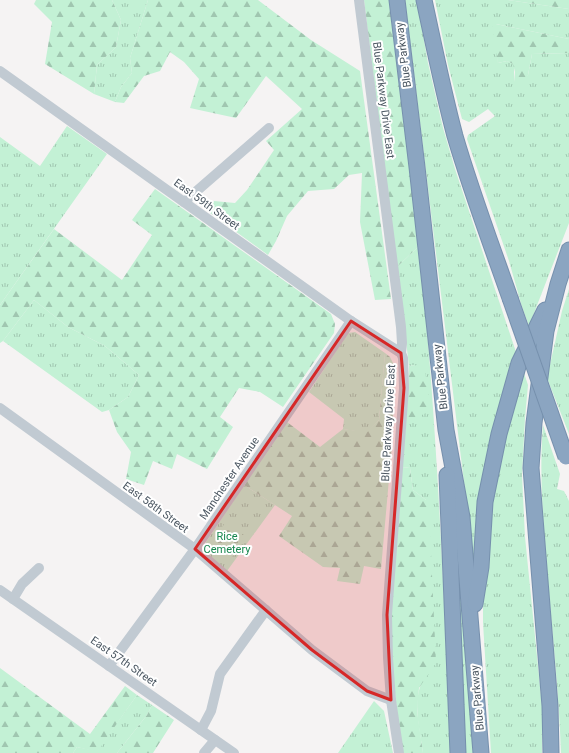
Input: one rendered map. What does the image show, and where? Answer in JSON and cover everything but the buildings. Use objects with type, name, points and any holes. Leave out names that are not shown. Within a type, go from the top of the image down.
[{"type":"highway","name":"Blue Parkway","points":[[397,0],[446,430],[462,516],[481,753]]},
{"type":"highway","points":[[424,0],[445,98],[456,138],[471,186],[567,462]]},
{"type":"highway","points":[[551,753],[550,706],[532,468],[534,423],[546,331],[558,284],[569,250]]},
{"type":"highway","points":[[471,630],[480,567],[485,502],[499,434],[519,363],[558,284]]},
{"type":"highway","points":[[446,430],[449,554],[458,753]]},
{"type":"street","name":"Blue Parkway Drive East","points":[[359,0],[401,327],[401,353],[403,358],[404,388],[387,615],[391,700],[399,753]]},
{"type":"street","name":"East 59th Street","points":[[0,71],[350,321],[401,353]]},
{"type":"street","points":[[184,202],[269,128]]},
{"type":"street","name":"Manchester Avenue","points":[[109,666],[195,549],[350,321]]},
{"type":"street","name":"East 58th Street","points":[[0,408],[195,549],[312,650],[367,691],[391,700]]},
{"type":"street","points":[[13,599],[22,584],[39,568]]},
{"type":"street","name":"East 57th Street","points":[[0,590],[234,753]]},
{"type":"street","points":[[200,730],[211,711],[220,674],[266,610]]},
{"type":"street","points":[[204,753],[215,740]]},
{"type":"highlighted area","points":[[351,321],[401,353],[404,388],[387,615],[391,700],[367,691],[312,650],[195,549]]},
{"type":"green space","points":[[36,0],[112,0],[121,20],[116,47],[97,65],[94,94],[45,64],[52,22],[34,4]]},
{"type":"green space","points":[[112,0],[148,0],[130,58],[132,73],[121,87],[115,102],[94,94],[97,65],[116,47],[121,20]]},
{"type":"green space","points":[[148,0],[258,0],[311,40],[360,71],[391,299],[375,300],[360,222],[362,173],[349,175],[334,189],[308,191],[287,216],[268,255],[206,210],[214,201],[235,203],[247,190],[274,150],[266,141],[302,109],[266,76],[236,118],[190,108],[199,79],[184,62],[170,52],[160,71],[144,76],[124,103],[115,102],[121,87],[132,73],[130,58]]},
{"type":"green space","points":[[364,0],[389,0],[419,246],[397,267]]},
{"type":"green space","points":[[405,0],[417,0],[428,63],[443,128],[455,169],[517,355],[474,564]]},
{"type":"green space","points":[[435,0],[508,0],[569,9],[569,39],[496,24],[498,63],[507,61],[514,64],[514,82],[528,75],[532,54],[569,53],[569,223],[529,326],[509,261],[467,139],[468,135],[495,116],[488,109],[469,122],[462,119],[448,65]]},
{"type":"green space","points":[[508,0],[569,0],[569,9]]},
{"type":"green space","points":[[496,24],[569,39],[569,53],[532,54],[528,75],[520,85],[514,82],[515,72],[513,64],[507,61],[498,63],[492,27]]},
{"type":"green space","points":[[67,126],[107,154],[0,305],[0,137],[40,166]]},
{"type":"green space","points":[[155,189],[331,314],[335,324],[334,333],[283,407],[260,392],[239,388],[220,417],[233,427],[207,469],[177,454],[172,469],[153,461],[144,485],[126,479],[131,452],[117,432],[109,410],[128,397],[139,375],[105,346],[68,327],[34,300],[0,343],[0,305],[54,229],[122,280],[152,235],[132,220]]},
{"type":"green space","points":[[419,246],[435,436],[451,753],[423,753],[417,706],[420,687],[424,678],[426,500],[413,490],[410,468],[402,467],[406,422],[415,365],[409,366],[397,267]]},
{"type":"green space","points":[[569,289],[569,434],[547,378],[562,311]]},
{"type":"green space","points":[[34,300],[68,327],[105,346],[139,375],[128,397],[109,410],[102,412],[3,341]]},
{"type":"green space","points":[[355,332],[385,353],[379,420],[367,433],[343,429],[344,419],[309,392],[348,333]]},
{"type":"green space","points":[[385,353],[390,357],[395,367],[392,445],[381,569],[364,566],[360,584],[337,581],[340,568],[323,567],[279,536],[292,516],[244,485],[287,422],[320,447],[343,429],[367,432],[379,420]]},
{"type":"green space","points":[[415,365],[425,371],[429,399],[426,413],[406,422],[409,366]]},
{"type":"green space","points":[[523,370],[528,385],[522,475],[525,537],[542,706],[542,753],[491,753],[483,623],[483,594],[495,474]]},
{"type":"green space","points":[[543,425],[560,474],[557,489],[564,491],[569,501],[569,753],[561,753],[541,480]]},
{"type":"green space","points":[[402,467],[410,468],[413,490],[426,500],[429,508],[436,663],[419,688],[417,711],[423,753],[403,753],[393,676],[392,604]]},
{"type":"green space","points":[[450,472],[463,586],[473,753],[464,753]]},
{"type":"green space","points":[[244,485],[275,505],[227,571],[216,562],[207,551],[206,542]]},
{"type":"green space","name":"Rice Cemetery","points":[[225,523],[247,537],[230,560],[209,546]]},
{"type":"green space","points":[[0,668],[90,734],[125,686],[137,695],[97,752],[77,747],[73,753],[0,753]]},
{"type":"green space","points":[[137,695],[152,705],[147,715],[117,753],[73,753],[77,747],[97,751]]},
{"type":"green space","points":[[374,701],[384,711],[393,753],[338,753]]},
{"type":"green space","points":[[152,705],[174,720],[153,753],[117,753],[147,715]]}]
